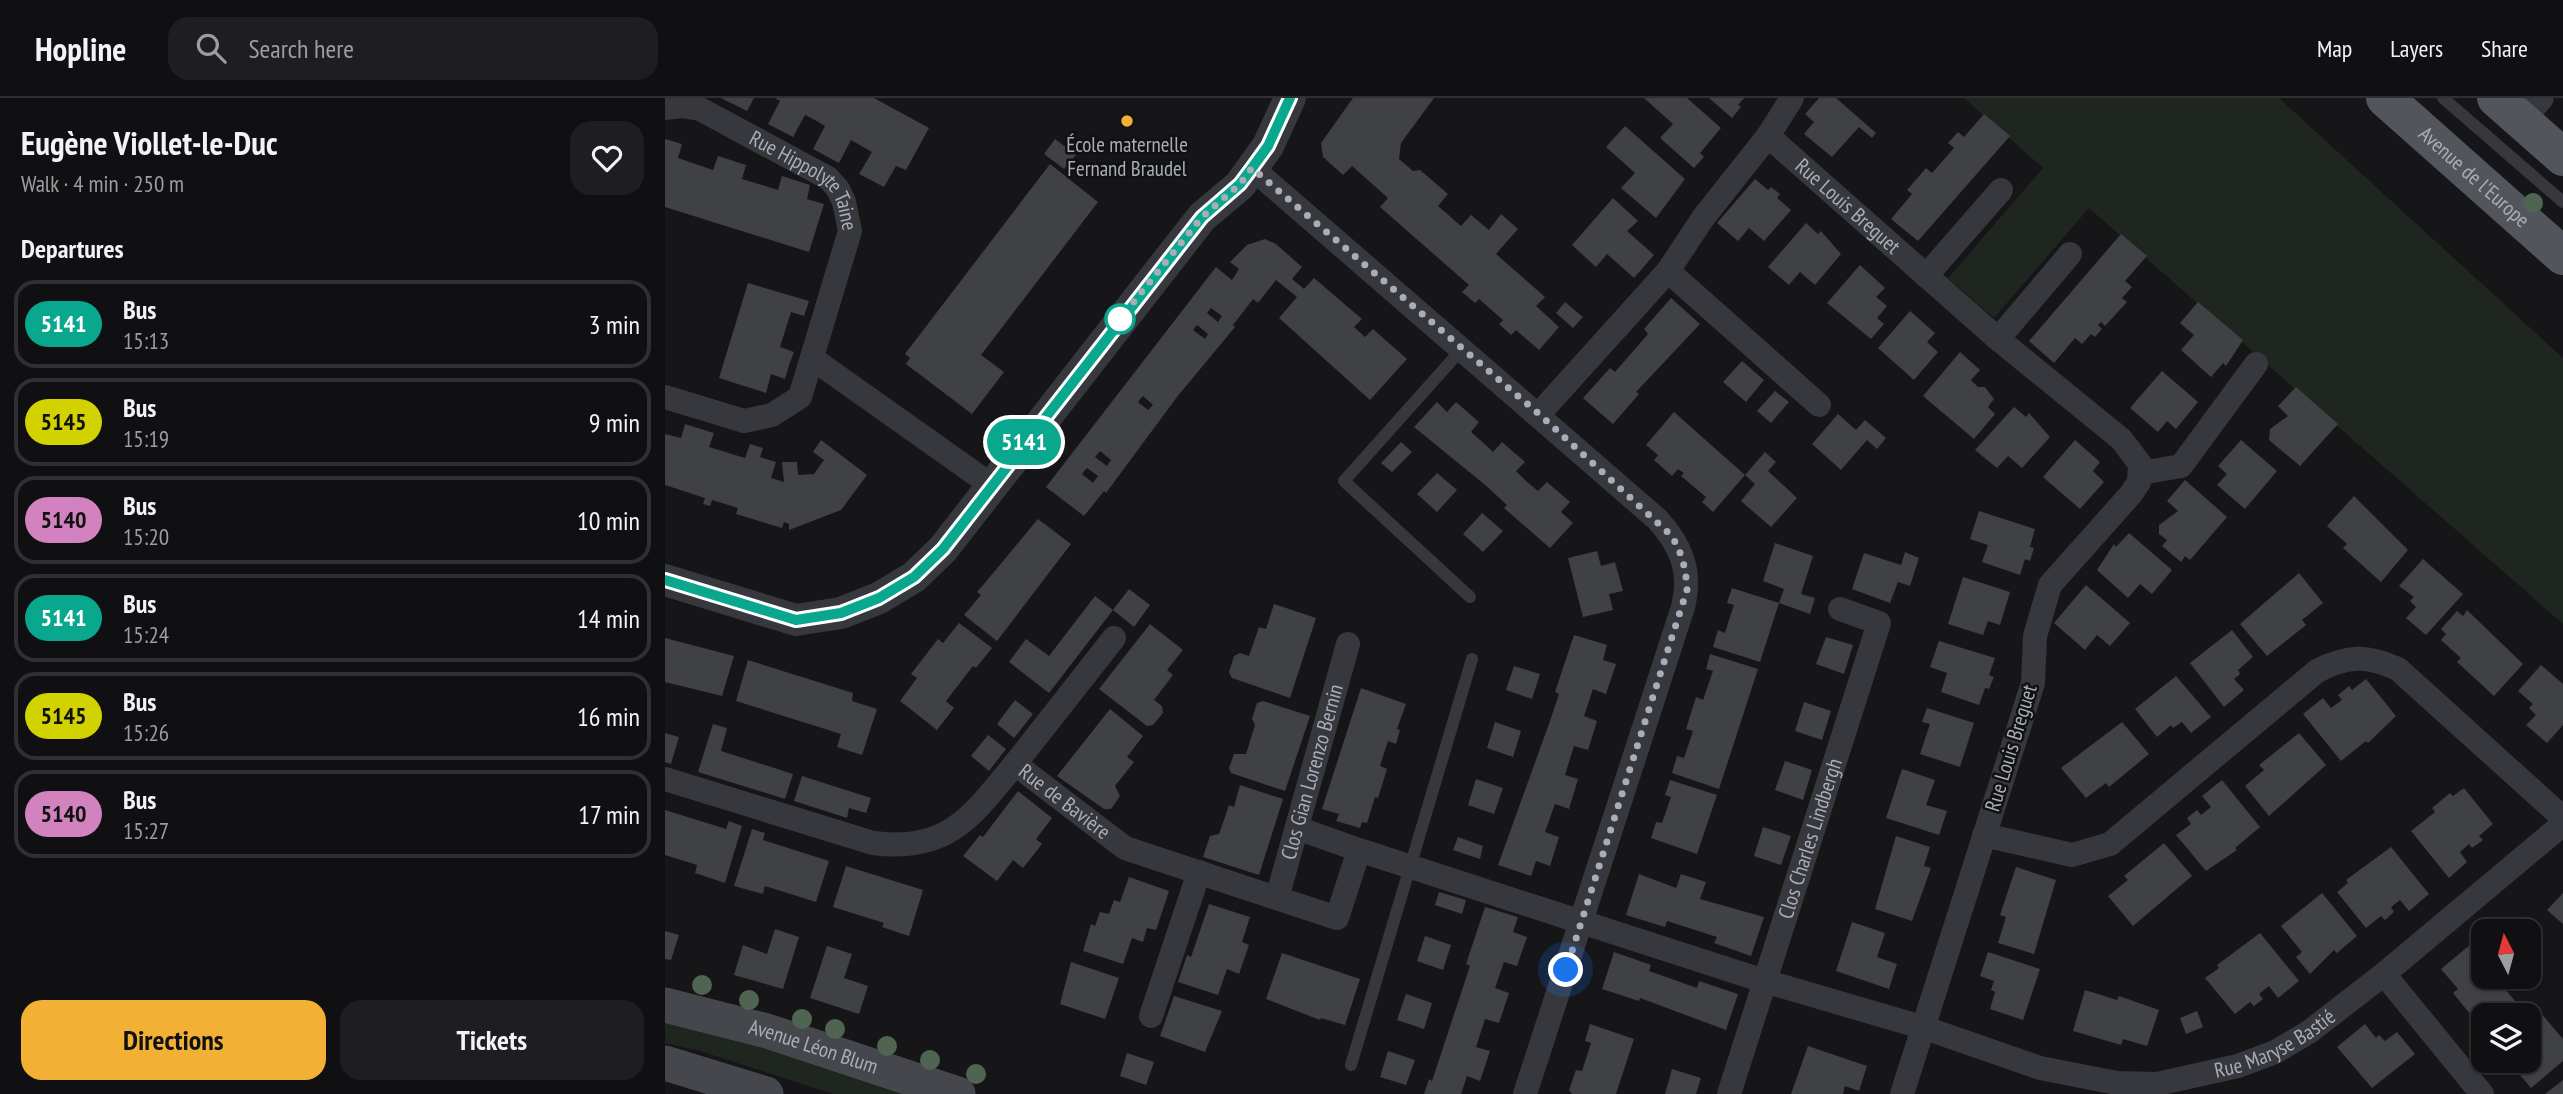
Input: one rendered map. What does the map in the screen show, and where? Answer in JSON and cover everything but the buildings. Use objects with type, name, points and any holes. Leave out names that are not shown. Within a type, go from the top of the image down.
[{"type":"main road","name":"Avenue de l'Europe","points":[[2385,98],[2563,256]]},
{"type":"main road","points":[[2520,106],[2563,157]]},
{"type":"main road","name":"Avenue Léon Blum","points":[[665,1005],[767,1031],[958,1094]]},
{"type":"main road","points":[[665,1063],[766,1094]]},
{"type":"street","points":[[665,580],[796,620],[841,613],[879,598],[914,577],[943,549],[1202,217],[1240,184],[1268,146],[1290,98]]},
{"type":"street","points":[[1539,414],[1668,271],[1703,218],[1768,136],[1792,98]]},
{"type":"street","name":"Rue Hippolyte Taine","points":[[665,108],[682,106],[700,109],[828,178],[838,189],[849,216],[850,231],[800,397],[786,408],[758,420],[744,421],[665,397]]},
{"type":"street","name":"Rue Louis Breguet","points":[[1768,136],[1998,338],[2121,439],[2133,451],[2141,473],[2131,494],[2050,584],[2035,636],[2033,682],[1902,1094]]},
{"type":"street","points":[[1252,168],[1657,519],[1681,551],[1687,590],[1683,607],[1525,1094]]},
{"type":"street","points":[[1926,276],[2001,190]]},
{"type":"street","points":[[1998,338],[2070,254]]},
{"type":"street","points":[[1668,271],[1819,405]]},
{"type":"street","points":[[813,359],[991,485]]},
{"type":"street","points":[[2141,473],[2181,466],[2256,364]]},
{"type":"street","name":"Clos Charles Lindbergh","points":[[1729,1094],[1879,623],[1840,609]]},
{"type":"street","points":[[1015,764],[1114,638]]},
{"type":"street","name":"Clos Gian Lorenzo Bernin","points":[[1277,898],[1348,644]]},
{"type":"street","points":[[1984,835],[2072,855],[2111,844],[2317,671],[2339,660],[2374,658],[2398,668],[2563,818]]},
{"type":"street","name":"Rue de Bavière","points":[[665,779],[873,844],[894,846],[915,845],[952,830],[971,817],[1015,764],[1125,848],[1336,918],[1359,850]]},
{"type":"street","name":"Rue Maryse Bastié","points":[[1925,1028],[2077,1077],[2157,1089],[2201,1077],[2275,1052],[2309,1032],[2385,975],[2563,824]]},
{"type":"street","points":[[1297,828],[1764,981],[1925,1028]]},
{"type":"street","points":[[1151,1016],[1199,872]]},
{"type":"street","points":[[2385,975],[2482,1094]]},
{"type":"lane","points":[[2443,98],[2563,202]]},
{"type":"lane","points":[[1461,349],[1344,481],[1470,597]]},
{"type":"lane","points":[[1351,1065],[1408,866],[1472,659]]},
{"type":"shaded area","points":[[1964,98],[2279,98],[2563,358],[2563,624],[2089,208],[1994,318],[1948,278],[2043,168]]},
{"type":"shaded area","points":[[665,1022],[759,1047],[905,1094],[833,1094],[700,1051],[665,1043]]},
{"type":"bus line","name":"5141","points":[[665,580],[796,620],[841,613],[879,598],[914,577],[943,549],[1115,325],[1202,217],[1216,202],[1240,184],[1268,146],[1290,98]]},
{"type":"place","name":"École maternelle Fernand Braudel","points":[[1127,121]]},
{"type":"route","points":[[1120,319],[1115,325],[1202,217],[1216,202],[1232,192],[1252,168],[1539,414],[1657,519],[1671,535],[1681,551],[1686,570],[1687,590],[1683,607],[1566,970]]}]
